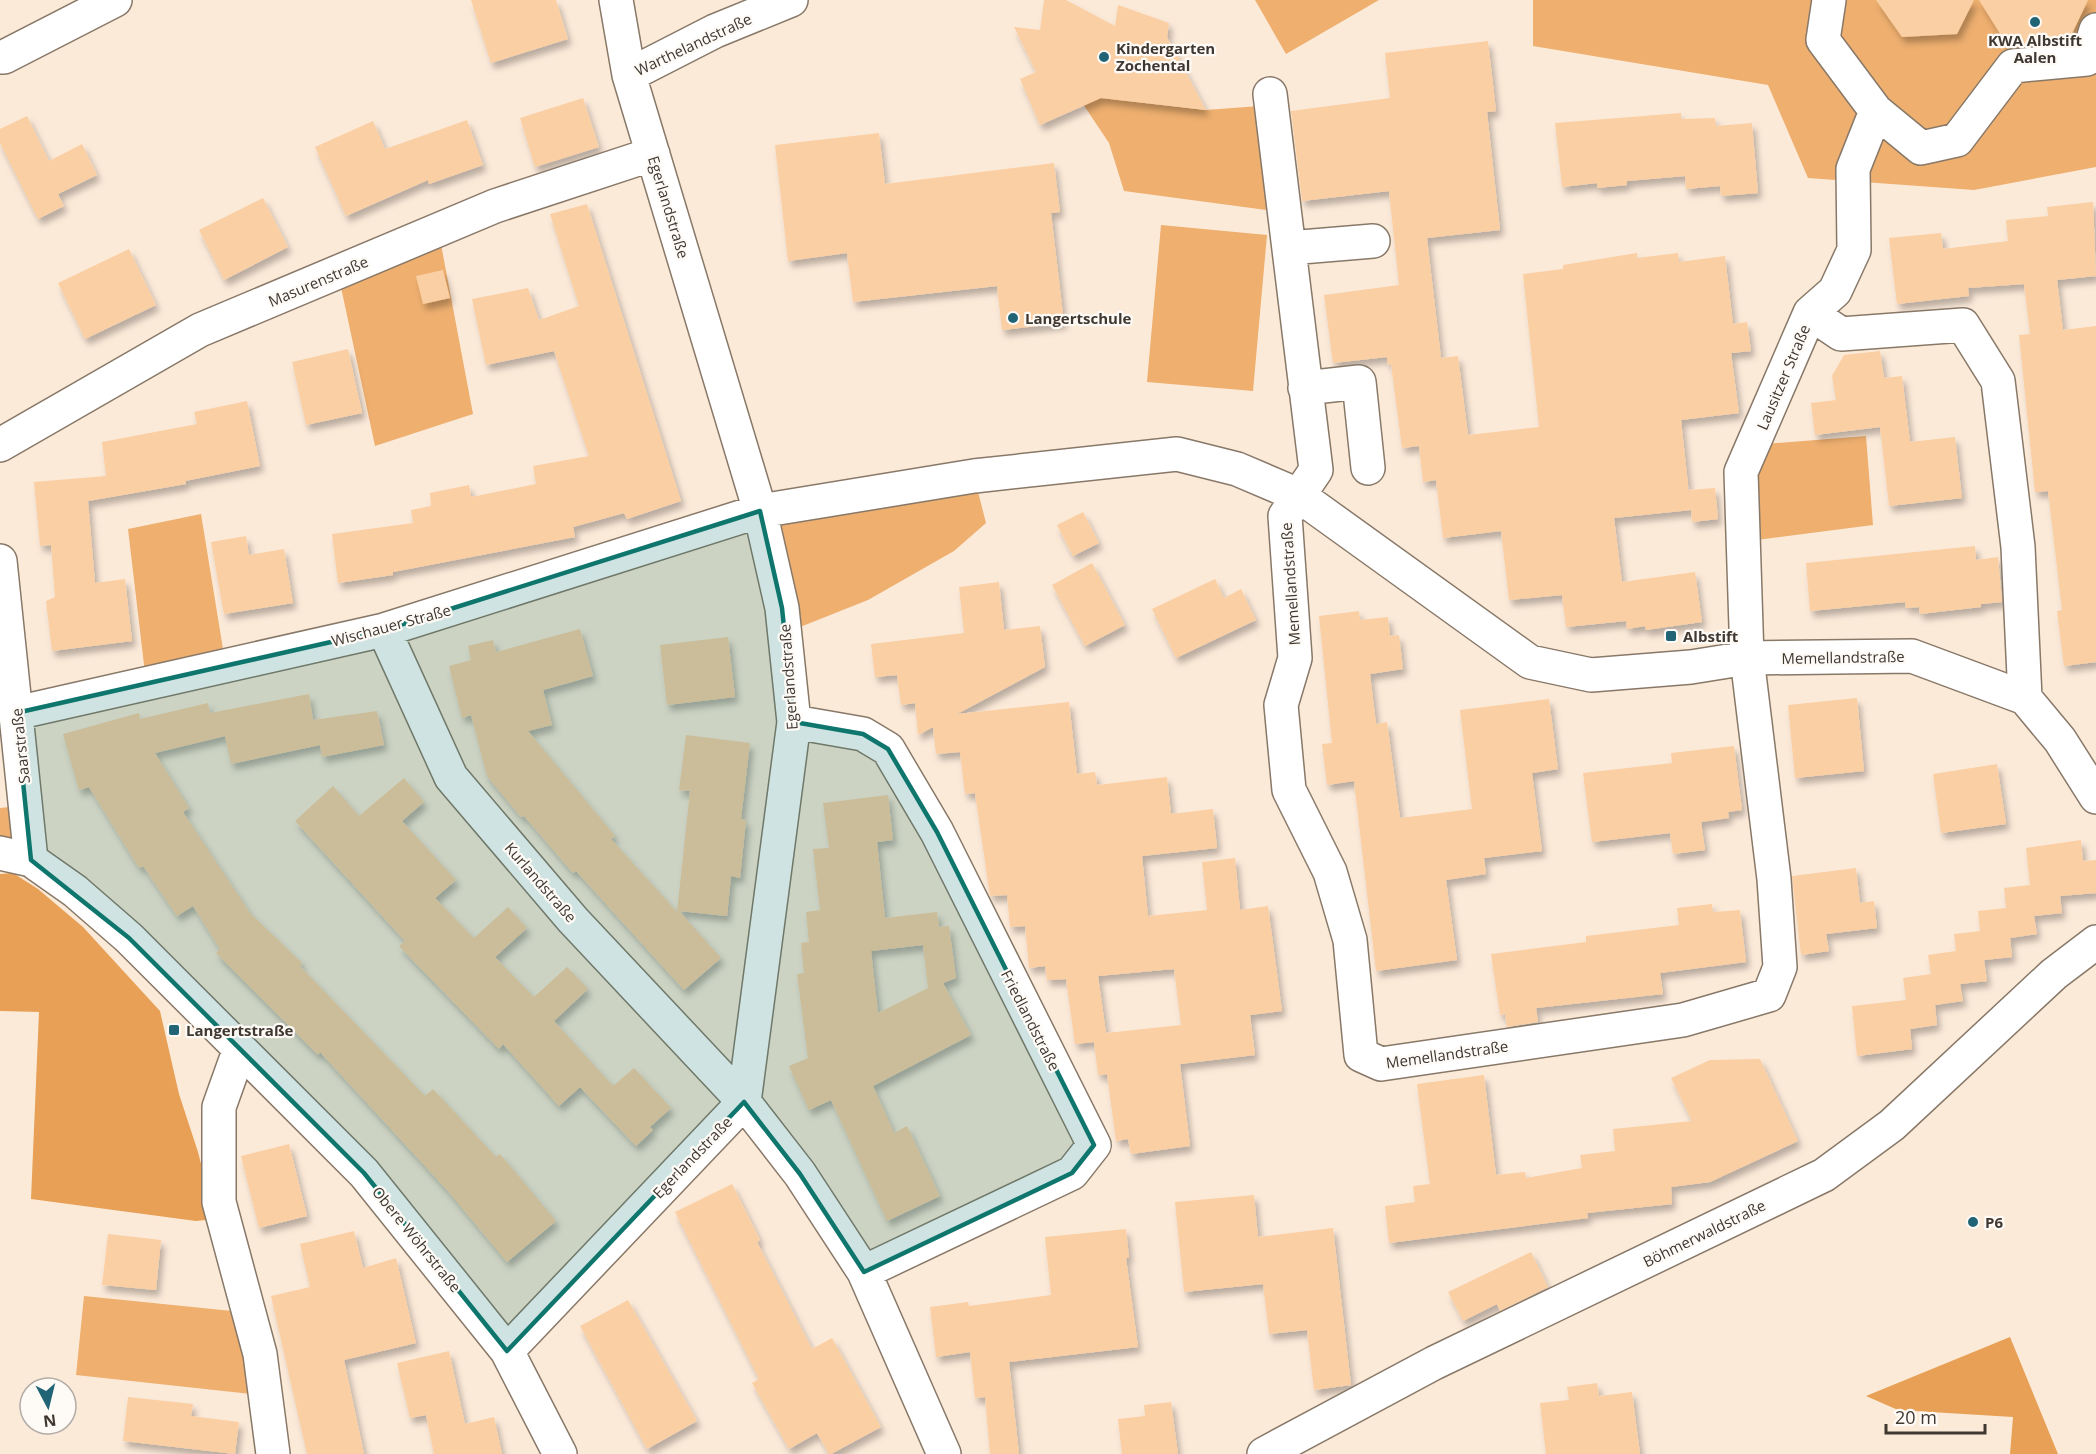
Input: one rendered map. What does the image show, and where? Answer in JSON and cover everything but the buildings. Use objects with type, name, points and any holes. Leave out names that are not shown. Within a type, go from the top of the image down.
[{"type":"street","points":[[0,57],[115,0]]},
{"type":"street","name":"Egerlandstraße","points":[[507,1351],[744,1102],[794,722],[782,608],[760,512],[629,75],[616,0]]},
{"type":"street","name":"Warthelandstraße","points":[[629,75],[715,32],[791,0]]},
{"type":"street","points":[[1828,0],[1823,40],[1876,111],[1921,148],[1957,140],[2013,66],[2087,59],[2096,30]]},
{"type":"street","name":"Memellandstraße","points":[[1270,94],[1316,470],[1285,516],[1295,658],[1281,705],[1289,790],[1330,872],[1350,940],[1361,1055],[1381,1064],[1683,1020],[1768,995],[1780,968],[1774,879],[1747,658]]},
{"type":"street","points":[[1810,313],[1835,291],[1854,250],[1853,169],[1876,111]]},
{"type":"street","name":"Masurenstraße","points":[[0,445],[200,330],[495,206],[653,154]]},
{"type":"street","points":[[1289,248],[1373,241]]},
{"type":"street","name":"Lausitzer Straße","points":[[1747,658],[1741,472],[1810,313],[1841,334],[1963,325],[1998,381],[2018,546],[2025,698]]},
{"type":"street","points":[[1305,388],[1359,382],[1368,468]]},
{"type":"street","name":"Memellandstraße","points":[[760,512],[974,476],[1177,454],[1237,469],[1298,495],[1530,662],[1591,675],[1691,667],[1747,658],[1912,656],[2025,698],[2060,740],[2096,797]]},
{"type":"street","name":"Wischauer Straße","points":[[16,713],[384,630],[760,512]]},
{"type":"street","name":"Saarstraße","points":[[0,561],[32,860]]},
{"type":"street","name":"Kurlandstraße","points":[[384,630],[451,777],[573,920],[744,1102]]},
{"type":"street","name":"Friedlandstraße","points":[[794,722],[863,734],[888,749],[936,832],[1094,1145],[1072,1173],[864,1272]]},
{"type":"street","points":[[0,853],[32,860],[75,891],[129,938],[239,1051],[219,1107],[219,1202],[260,1354],[273,1454]]},
{"type":"street","name":"Böhmerwaldstraße","points":[[1264,1454],[1434,1363],[1824,1175],[1892,1125],[2054,974],[2096,942]]},
{"type":"street","name":"Obere Wöhrstraße","points":[[239,1051],[364,1173],[507,1351],[560,1454]]},
{"type":"street","points":[[744,1102],[800,1174],[864,1272],[944,1454]]},
{"type":"highlighted area","points":[[760,511],[782,608],[794,722],[863,734],[888,749],[937,832],[1094,1145],[1072,1173],[864,1272],[800,1174],[744,1102],[507,1351],[364,1173],[129,938],[31,860],[16,713],[384,630]]},
{"type":"shaded area","points":[[1255,0],[1379,0],[1286,54]]},
{"type":"shaded area","points":[[1533,0],[2096,0],[2096,167],[1974,190],[1808,178],[1768,85],[1533,46]]},
{"type":"shaded area","points":[[1077,95],[1206,110],[1259,106],[1274,211],[1124,191],[1109,143]]},
{"type":"shaded area","points":[[1161,225],[1267,235],[1253,391],[1147,382]]},
{"type":"shaded area","points":[[440,239],[473,414],[375,446],[339,278]]},
{"type":"shaded area","points":[[1866,436],[1873,525],[1756,540],[1751,475],[1764,444]]},
{"type":"shaded area","points":[[974,476],[986,523],[954,551],[868,600],[785,633],[760,511]]},
{"type":"shaded area","points":[[201,514],[224,655],[145,673],[128,529]]},
{"type":"shaded area","points":[[18,806],[25,850],[0,849],[0,808]]},
{"type":"shaded area","points":[[13,873],[38,889],[83,927],[160,1011],[179,1094],[198,1152],[215,1219],[196,1221],[31,1199],[39,1012],[0,1011],[0,874]]},
{"type":"shaded area","points":[[84,1296],[242,1312],[251,1394],[76,1375]]},
{"type":"shaded area","points":[[2010,1337],[2058,1454],[2010,1454],[2013,1417],[1898,1410],[1866,1396]]},
{"type":"place","name":"KWA Albstift Aalen","points":[[2035,22]]},
{"type":"place","name":"Kindergarten Zochental","points":[[1104,57]]},
{"type":"place","name":"Langertschule","points":[[1013,318]]},
{"type":"place","name":"Albstift","points":[[1671,636]]},
{"type":"place","name":"Langertstraße","points":[[174,1030]]},
{"type":"place","name":"P6","points":[[1973,1222]]}]
